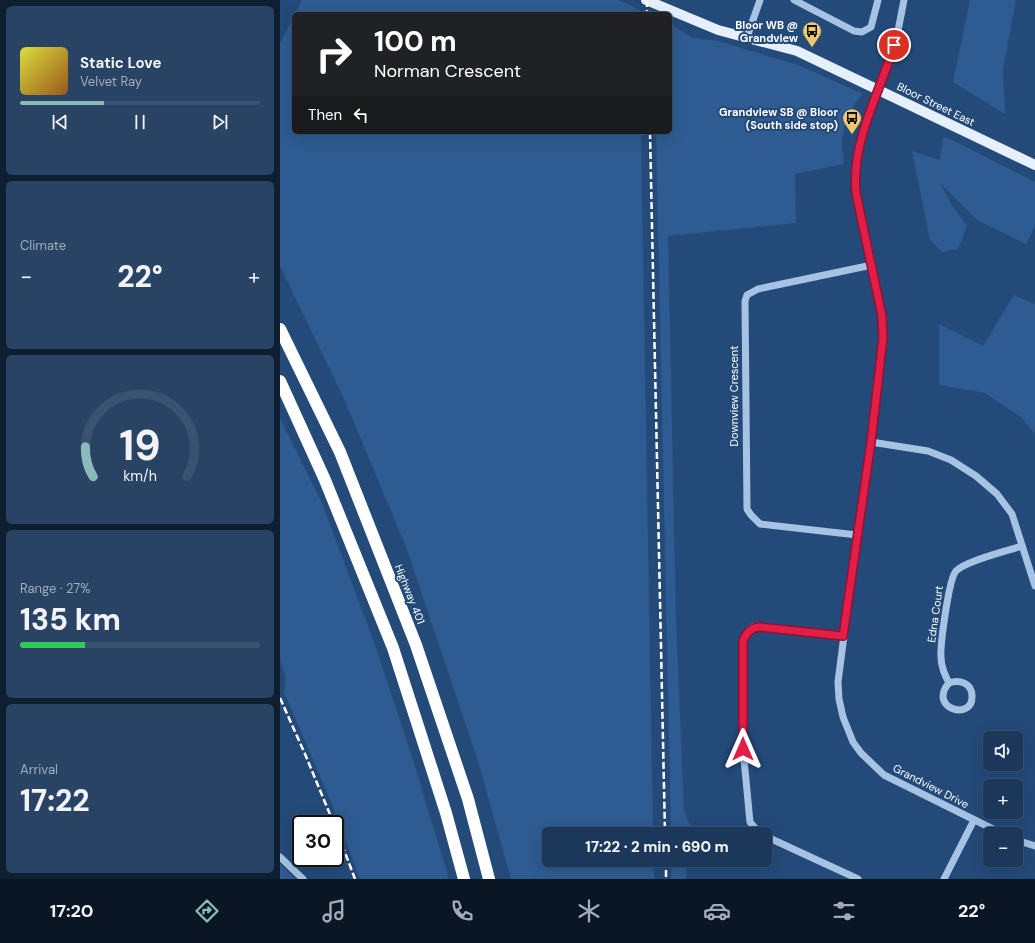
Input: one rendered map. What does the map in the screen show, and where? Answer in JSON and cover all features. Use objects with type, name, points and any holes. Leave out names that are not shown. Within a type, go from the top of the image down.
[{"type":"highway","name":"Highway 401","points":[[280,329],[340,452],[416,645],[468,799],[488,879]]},
{"type":"highway","points":[[280,381],[325,480],[393,648],[446,814],[464,879]]},
{"type":"main road","name":"Bloor Street East","points":[[646,0],[718,30],[797,51],[1035,165]]},
{"type":"street","points":[[747,37],[760,0]]},
{"type":"street","points":[[794,0],[854,31],[862,32],[871,27],[878,0]]},
{"type":"street","name":"Grandview Drive","points":[[904,0],[897,35],[860,141],[856,156],[854,176],[856,193],[882,316],[883,338],[871,442],[856,535],[843,636],[838,682],[838,699],[847,730],[857,748],[871,765],[884,775],[988,827]]},
{"type":"street","name":"Downview Crescent","points":[[856,535],[760,524],[747,509],[745,301],[747,295],[758,289],[872,265]]},
{"type":"street","points":[[871,442],[928,451],[951,460],[976,476],[997,494],[1012,514],[1035,586]]},
{"type":"street","name":"Edna Court","points":[[949,683],[942,669],[941,657],[951,584],[956,571],[964,566],[1022,546]]},
{"type":"street","points":[[754,827],[750,822],[743,749],[743,641],[745,636],[752,627],[759,627],[843,636]]},
{"type":"street","points":[[954,681],[963,682],[971,689],[972,698],[968,707],[954,710],[946,705],[943,696],[949,683],[954,681]]},
{"type":"street","points":[[944,879],[974,820]]},
{"type":"street","points":[[772,839],[858,879]]},
{"type":"street","points":[[1023,842],[1035,846]]},
{"type":"street","points":[[280,857],[303,879]]},
{"type":"shaded area","points":[[302,0],[618,0],[640,10],[640,12],[296,12]]},
{"type":"shaded area","points":[[970,0],[1016,0],[1003,70],[1005,114],[953,82]]},
{"type":"shaded area","points":[[292,20],[292,134],[641,134],[653,827],[542,827],[542,867],[653,867],[654,879],[511,879],[477,758],[406,547],[345,401],[280,266],[280,43]]},
{"type":"shaded area","points":[[672,25],[693,38],[718,41],[801,66],[863,94],[854,104],[843,131],[842,145],[844,164],[795,174],[796,223],[668,236],[676,621],[684,810],[690,827],[671,827],[656,134],[672,134]]},
{"type":"shaded area","points":[[943,137],[952,140],[1035,182],[1035,226],[1026,244],[977,220],[939,182],[953,207],[967,226],[958,249],[942,252],[930,240],[912,151],[940,160]]},
{"type":"shaded area","points":[[1014,295],[1035,304],[1035,434],[1022,418],[985,393],[939,385],[939,324],[983,346]]},
{"type":"shaded area","points":[[280,418],[322,503],[374,642],[413,760],[449,879],[360,879],[344,837],[344,815],[336,815],[284,692],[286,678],[280,659]]},
{"type":"shaded area","points":[[280,864],[295,879],[280,879]]},
{"type":"shaded area","points":[[671,867],[686,867],[686,879],[671,879]]},
{"type":"railway","points":[[647,0],[647,12]]},
{"type":"railway","points":[[650,134],[665,827]]},
{"type":"railway","points":[[280,698],[330,815]]},
{"type":"railway","points":[[344,850],[355,879]]},
{"type":"railway","points":[[666,867],[666,879]]},
{"type":"place","name":"Bloor WB @ Grandview","points":[[812,48]]},
{"type":"place","name":"Grandview SB @ Bloor (South side stop)","points":[[852,135]]},
{"type":"route","points":[[743,749],[743,641],[752,627],[843,636],[856,535],[871,442],[883,338],[882,316],[856,193],[854,176],[856,156],[862,134],[894,45]]}]
